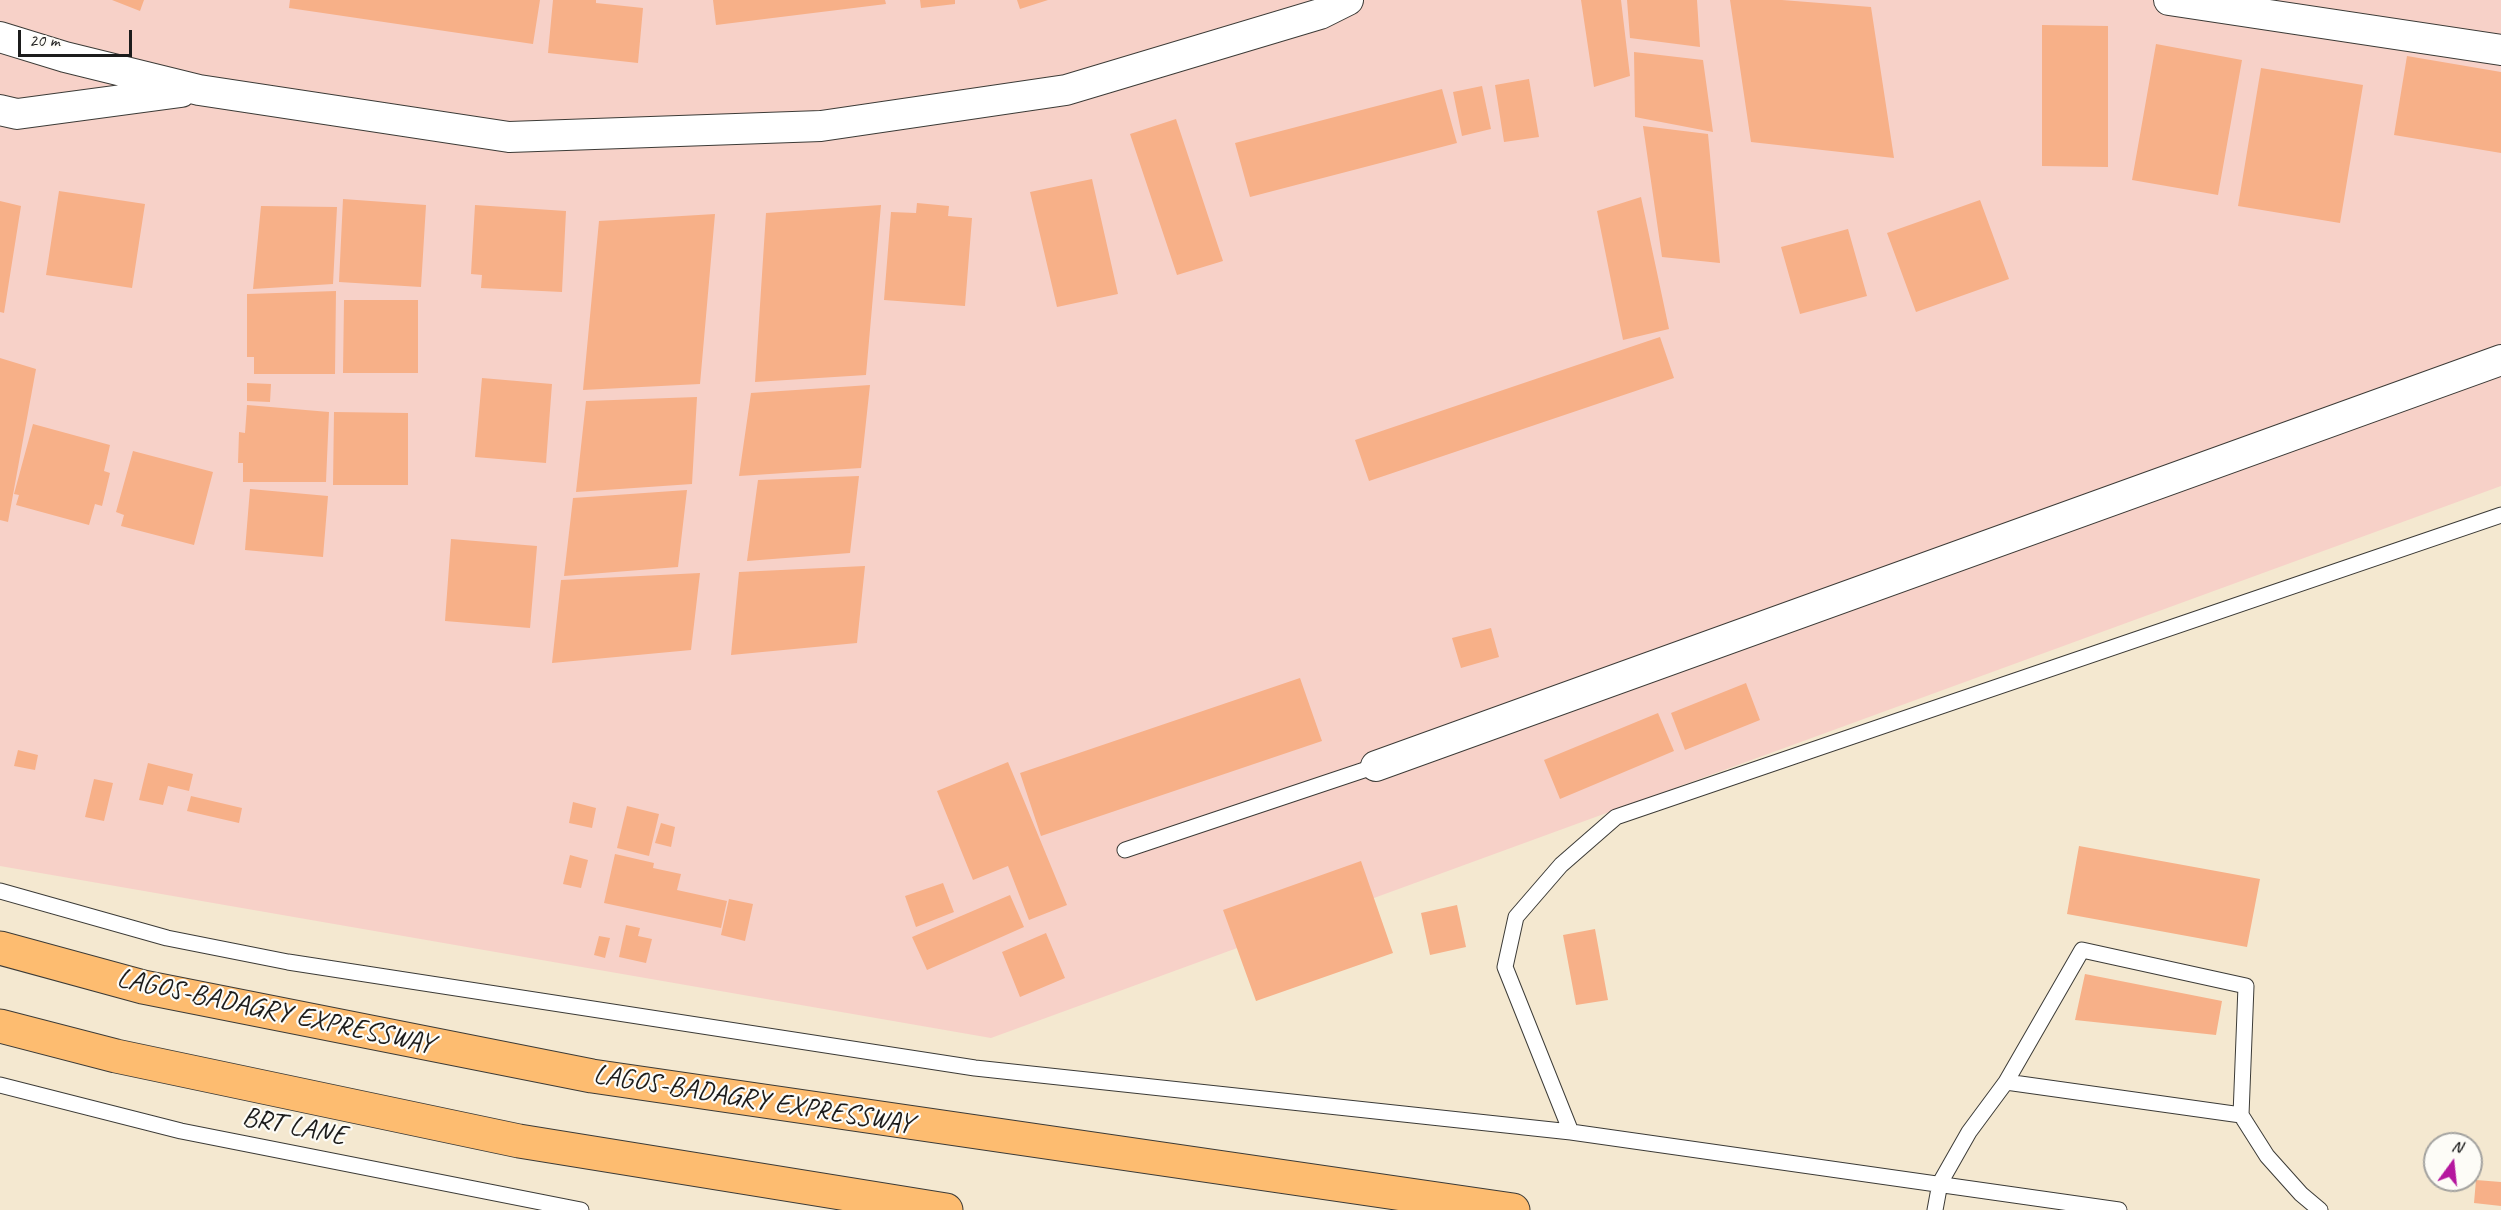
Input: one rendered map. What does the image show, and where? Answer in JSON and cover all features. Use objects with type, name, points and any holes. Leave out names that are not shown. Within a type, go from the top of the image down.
[{"type":"main road","name":"LAGOS-BADAGRY EXPRESSWAY","points":[[0,948],[143,987],[592,1076],[1513,1210]]},
{"type":"main road","points":[[0,1026],[116,1056],[519,1141],[946,1210]]},
{"type":"street","points":[[0,37],[64,57],[199,90],[509,137],[821,126],[1066,90],[1320,14],[1348,0]]},
{"type":"street","points":[[2169,0],[2501,50]]},
{"type":"street","points":[[0,110],[17,114],[199,90]]},
{"type":"street","points":[[1376,766],[2501,360]]},
{"type":"lane","points":[[1571,1132],[1504,967],[1516,917],[1561,865],[1616,817],[2501,515]]},
{"type":"lane","points":[[1125,850],[1376,766]]},
{"type":"lane","points":[[0,891],[167,938],[288,962],[975,1068],[1571,1132],[2119,1210]]},
{"type":"lane","points":[[1935,1210],[1940,1183],[1969,1131],[2006,1082],[2082,950],[2246,986],[2241,1115],[2267,1156],[2301,1194],[2320,1210]]},
{"type":"lane","points":[[2006,1082],[2241,1115]]},
{"type":"lane","name":"BRT LANE","points":[[0,1085],[181,1131],[581,1210]]},
{"type":"shaded area","points":[[0,0],[2501,0],[2501,486],[991,1038],[0,866]]},
{"type":"building","points":[[112,0],[144,0],[140,11]]},
{"type":"building","points":[[290,0],[540,0],[533,44],[289,8]]},
{"type":"building","points":[[553,0],[596,0],[596,3],[643,8],[638,63],[548,53]]},
{"type":"building","points":[[713,0],[885,0],[886,4],[716,25]]},
{"type":"building","points":[[920,0],[955,0],[955,4],[921,8]]},
{"type":"building","points":[[1017,0],[1048,0],[1020,9]]},
{"type":"building","points":[[1581,0],[1621,0],[1630,76],[1594,87]]},
{"type":"building","points":[[1627,0],[1697,0],[1700,47],[1630,38]]},
{"type":"building","points":[[1730,0],[1782,0],[1871,7],[1894,158],[1751,142]]},
{"type":"building","points":[[2042,25],[2108,26],[2108,167],[2042,166]]},
{"type":"building","points":[[2156,44],[2242,60],[2218,195],[2132,180]]},
{"type":"building","points":[[1634,52],[1703,60],[1713,132],[1635,117]]},
{"type":"building","points":[[2407,56],[2501,72],[2501,153],[2394,135]]},
{"type":"building","points":[[2261,68],[2363,85],[2340,223],[2238,206]]},
{"type":"building","points":[[1529,79],[1539,137],[1504,142],[1495,85]]},
{"type":"building","points":[[1482,86],[1491,129],[1462,136],[1453,92]]},
{"type":"building","points":[[1442,89],[1457,143],[1250,197],[1235,143]]},
{"type":"building","points":[[1176,119],[1223,261],[1177,275],[1130,134]]},
{"type":"building","points":[[1643,126],[1708,134],[1720,263],[1662,257]]},
{"type":"building","points":[[1092,179],[1118,294],[1057,307],[1030,192]]},
{"type":"building","points":[[59,191],[145,204],[132,288],[46,275]]},
{"type":"building","points":[[1641,197],[1669,329],[1623,340],[1597,211]]},
{"type":"building","points":[[343,199],[426,205],[421,287],[339,282]]},
{"type":"building","points":[[1980,200],[2009,279],[1916,312],[1887,233]]},
{"type":"building","points":[[0,201],[21,206],[4,313],[0,312]]},
{"type":"building","points":[[917,203],[949,206],[948,216],[972,218],[965,306],[884,300],[891,212],[916,213]]},
{"type":"building","points":[[475,205],[566,211],[562,292],[481,288],[482,275],[471,274]]},
{"type":"building","points":[[881,205],[866,375],[755,382],[766,213]]},
{"type":"building","points":[[261,206],[337,207],[333,284],[253,289]]},
{"type":"building","points":[[715,214],[700,384],[583,390],[599,221]]},
{"type":"building","points":[[1848,229],[1867,296],[1800,314],[1781,247]]},
{"type":"building","points":[[336,291],[335,374],[254,374],[254,357],[247,357],[247,294]]},
{"type":"building","points":[[344,300],[418,300],[418,373],[343,373]]},
{"type":"building","points":[[1660,337],[1674,378],[1369,481],[1355,440]]},
{"type":"building","points":[[0,358],[36,369],[8,522],[0,520]]},
{"type":"building","points":[[482,378],[552,384],[546,463],[475,457]]},
{"type":"building","points":[[247,383],[271,384],[270,402],[247,401]]},
{"type":"building","points":[[870,385],[861,468],[739,476],[751,393]]},
{"type":"building","points":[[697,397],[692,484],[576,492],[586,401]]},
{"type":"building","points":[[247,405],[329,412],[326,482],[243,482],[243,463],[238,463],[239,432],[245,433]]},
{"type":"building","points":[[334,412],[408,413],[408,485],[333,485]]},
{"type":"building","points":[[33,424],[110,445],[104,471],[110,473],[102,506],[95,504],[89,525],[16,505],[19,495],[14,494]]},
{"type":"building","points":[[133,451],[213,472],[194,545],[121,526],[124,515],[116,512]]},
{"type":"building","points":[[859,476],[850,553],[747,561],[758,480]]},
{"type":"building","points":[[250,489],[328,496],[323,557],[245,550]]},
{"type":"building","points":[[687,490],[678,567],[564,576],[573,498]]},
{"type":"building","points":[[451,539],[537,546],[530,628],[445,621]]},
{"type":"building","points":[[865,566],[857,643],[731,655],[739,572]]},
{"type":"building","points":[[700,573],[691,650],[552,663],[561,580]]},
{"type":"building","points":[[1491,628],[1499,657],[1461,668],[1452,638]]},
{"type":"building","points":[[1300,678],[1322,741],[1041,836],[1020,773]]},
{"type":"building","points":[[1746,683],[1760,720],[1685,750],[1671,713]]},
{"type":"building","points":[[1658,713],[1674,751],[1560,799],[1544,760]]},
{"type":"building","points":[[18,750],[38,755],[35,770],[14,766]]},
{"type":"building","points":[[1008,762],[1067,905],[1029,920],[1008,866],[973,880],[937,791]]},
{"type":"building","points":[[148,763],[193,774],[189,791],[168,786],[163,805],[139,800]]},
{"type":"building","points":[[94,779],[113,783],[104,821],[85,817]]},
{"type":"building","points":[[191,796],[242,808],[239,823],[187,811]]},
{"type":"building","points":[[573,802],[596,808],[592,828],[569,823]]},
{"type":"building","points":[[627,806],[659,814],[649,856],[617,848]]},
{"type":"building","points":[[661,823],[675,827],[671,847],[655,843]]},
{"type":"building","points":[[2079,846],[2260,879],[2247,947],[2067,914]]},
{"type":"building","points":[[615,854],[654,863],[653,868],[681,874],[677,890],[727,901],[721,928],[604,903]]},
{"type":"building","points":[[570,855],[588,860],[581,888],[563,884]]},
{"type":"building","points":[[1361,861],[1393,953],[1256,1001],[1223,910]]},
{"type":"building","points":[[943,883],[954,912],[916,927],[905,896]]},
{"type":"building","points":[[1010,895],[1024,927],[927,970],[912,937]]},
{"type":"building","points":[[729,899],[753,904],[745,941],[721,935]]},
{"type":"building","points":[[1457,905],[1466,947],[1430,955],[1421,913]]},
{"type":"building","points":[[626,925],[640,928],[638,936],[652,939],[646,963],[619,957]]},
{"type":"building","points":[[1595,929],[1608,1000],[1576,1005],[1563,935]]},
{"type":"building","points":[[1046,933],[1065,978],[1020,997],[1002,952]]},
{"type":"building","points":[[599,936],[610,938],[605,958],[594,955]]},
{"type":"building","points":[[2085,974],[2222,1001],[2216,1035],[2075,1020]]},
{"type":"building","points":[[2483,1181],[2501,1182],[2501,1206],[2474,1203],[2475,1192],[2483,1192]]}]
